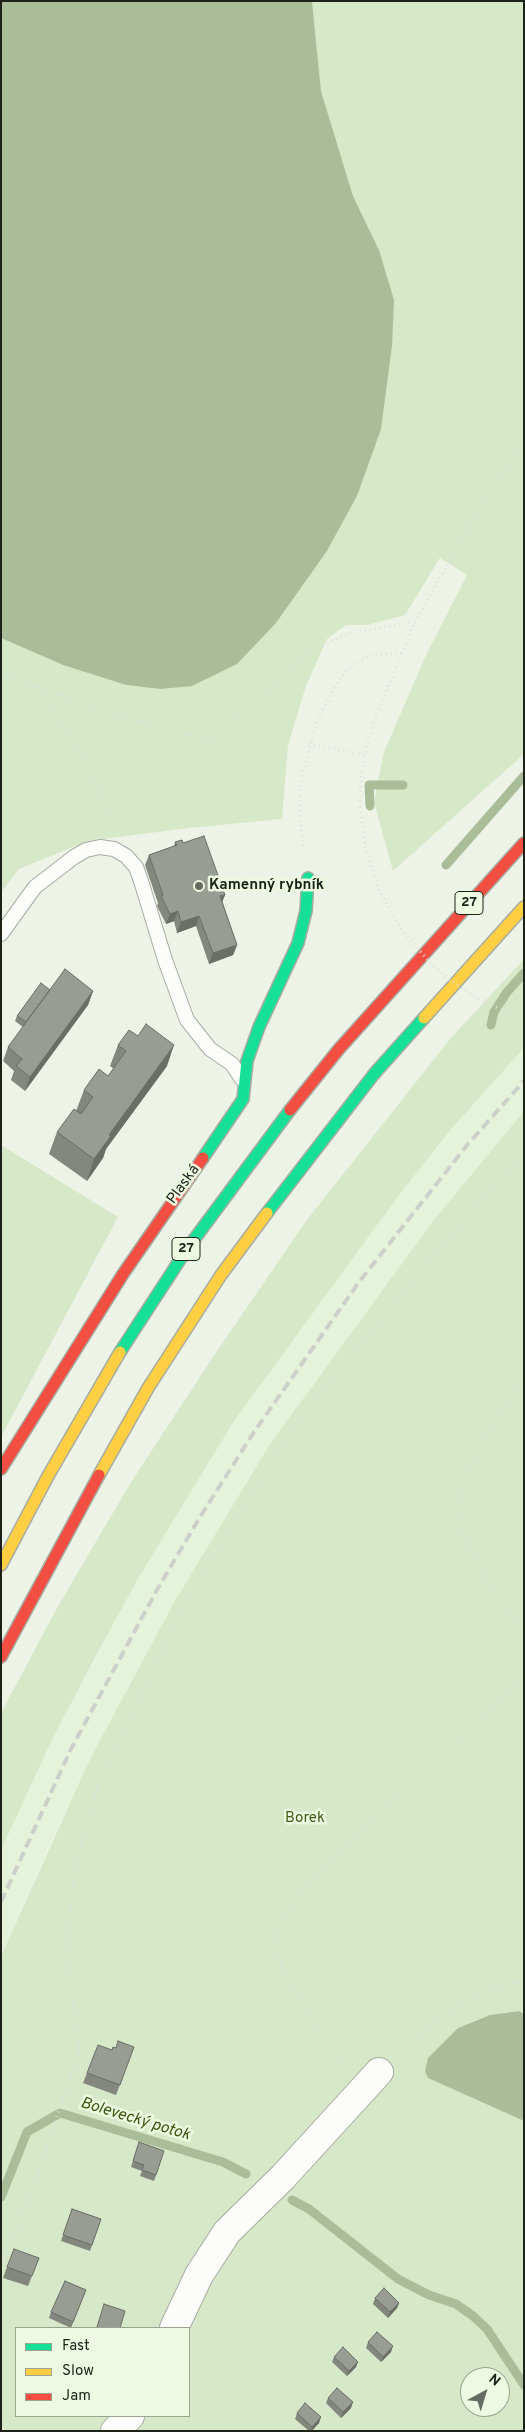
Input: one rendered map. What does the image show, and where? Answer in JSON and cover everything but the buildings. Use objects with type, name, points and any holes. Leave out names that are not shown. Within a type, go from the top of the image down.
[{"type":"main road","name":"27","points":[[1,1565],[48,1476],[113,1363],[187,1248],[260,1148],[339,1049],[524,843]]},
{"type":"main road","name":"Plaská","points":[[1,1469],[123,1274],[170,1204],[234,1115],[243,1099],[243,1081],[247,1061],[259,1027],[298,943],[306,910],[308,878]]},
{"type":"main road","points":[[1,1657],[85,1499],[138,1405],[220,1275],[295,1174],[374,1074],[524,907]]},
{"type":"street","points":[[174,2327],[199,2274],[227,2232],[284,2177],[366,2073]]},
{"type":"street","points":[[115,2431],[129,2417]]},
{"type":"lane","points":[[1,934],[35,887],[74,857],[86,850],[100,847],[114,850],[126,856],[136,868],[141,881],[186,1020],[210,1049],[232,1064],[243,1081]]},
{"type":"path","points":[[524,445],[480,505],[414,622],[377,713],[361,777],[360,807],[365,846],[370,864],[379,890],[401,929],[422,955],[448,979],[478,999],[524,1019]]},
{"type":"path","points":[[1,671],[96,710],[213,741],[296,662],[313,650],[349,633],[414,622]]},
{"type":"path","points":[[308,878],[299,798],[309,744],[318,718],[340,678],[352,665],[373,655],[402,653]]},
{"type":"path","points":[[37,686],[83,756],[126,856]]},
{"type":"path","points":[[309,744],[366,755]]},
{"type":"path","points":[[1,2267],[65,2099],[79,2052],[66,1936],[77,1860],[98,1786],[187,1599],[294,1425],[501,1175],[524,1159]]},
{"type":"path","points":[[524,1376],[489,1430],[459,1490],[461,1530],[482,1572],[500,1601],[524,1628]]},
{"type":"path","points":[[524,1675],[304,1888],[278,1928],[275,1948],[284,1971],[326,2042],[366,2073],[431,2024],[480,1993],[524,1979]]},
{"type":"shaded area","points":[[1,1],[312,1],[321,91],[353,196],[379,250],[394,300],[392,346],[381,429],[357,496],[327,551],[276,623],[237,664],[192,686],[160,689],[126,685],[63,665],[1,638]]},
{"type":"shaded area","points":[[524,1048],[524,1111],[433,1221],[270,1444],[176,1599],[51,1841],[1,1956],[1,1850],[52,1740],[139,1577],[234,1421],[311,1313],[399,1195],[452,1128]]},
{"type":"shaded area","points":[[519,2011],[524,2014],[524,2121],[428,2078],[425,2071],[428,2058],[458,2028],[490,2015]]},
{"type":"green space","points":[[312,1],[524,1],[524,754],[393,871],[374,802],[384,752],[425,657],[467,575],[440,558],[405,615],[367,625],[346,625],[327,639],[306,686],[288,745],[282,819],[189,828],[88,841],[19,869],[1,892],[1,638],[63,665],[126,685],[160,689],[276,623],[327,551],[357,496],[379,250],[353,196],[321,91]]},
{"type":"green space","points":[[524,959],[524,1048],[452,1128],[399,1195],[234,1421],[139,1577],[97,1654],[52,1740],[1,1850],[1,1713],[57,1608],[131,1482],[217,1351],[306,1221],[450,1039]]},
{"type":"green space","name":"Borek","points":[[524,1111],[524,2014],[519,2011],[490,2015],[458,2028],[429,2078],[524,2121],[524,2431],[1,2431],[1,1956],[90,1759],[176,1599],[270,1444],[433,1221]]},
{"type":"green space","points":[[1,1145],[118,1217],[1,1437]]},
{"type":"waterway","points":[[446,865],[524,776]]},
{"type":"waterway","points":[[370,806],[369,785],[403,785]]},
{"type":"waterway","points":[[491,1025],[494,1012],[507,992],[524,973]]},
{"type":"waterway","name":"Bolevecký potok","points":[[1,2197],[27,2132],[60,2113],[223,2162],[246,2174]]},
{"type":"waterway","name":"Bolevecký potok","points":[[292,2200],[309,2209],[398,2279],[429,2295],[456,2304],[473,2316],[487,2329],[524,2385]]},
{"type":"railway","points":[[1,1902],[71,1749],[158,1588],[254,1432],[359,1282],[468,1144],[524,1081]]},
{"type":"traffic: fast","points":[[203,1158],[243,1099],[247,1061],[259,1027],[298,943],[306,911],[308,878]]},
{"type":"traffic: fast","points":[[267,1213],[374,1074],[424,1018]]},
{"type":"traffic: fast","points":[[120,1352],[187,1249],[290,1110]]},
{"type":"traffic: slow","points":[[424,1018],[524,907]]},
{"type":"traffic: slow","points":[[99,1475],[148,1388],[221,1275],[267,1213]]},
{"type":"traffic: slow","points":[[1,1565],[48,1476],[120,1352]]},
{"type":"traffic: jam","points":[[290,1110],[339,1049],[524,843]]},
{"type":"traffic: jam","points":[[1,1469],[123,1274],[203,1158]]},
{"type":"traffic: jam","points":[[1,1657],[99,1475]]},
{"type":"place","name":"Kamenný rybník","points":[[199,886]]}]
